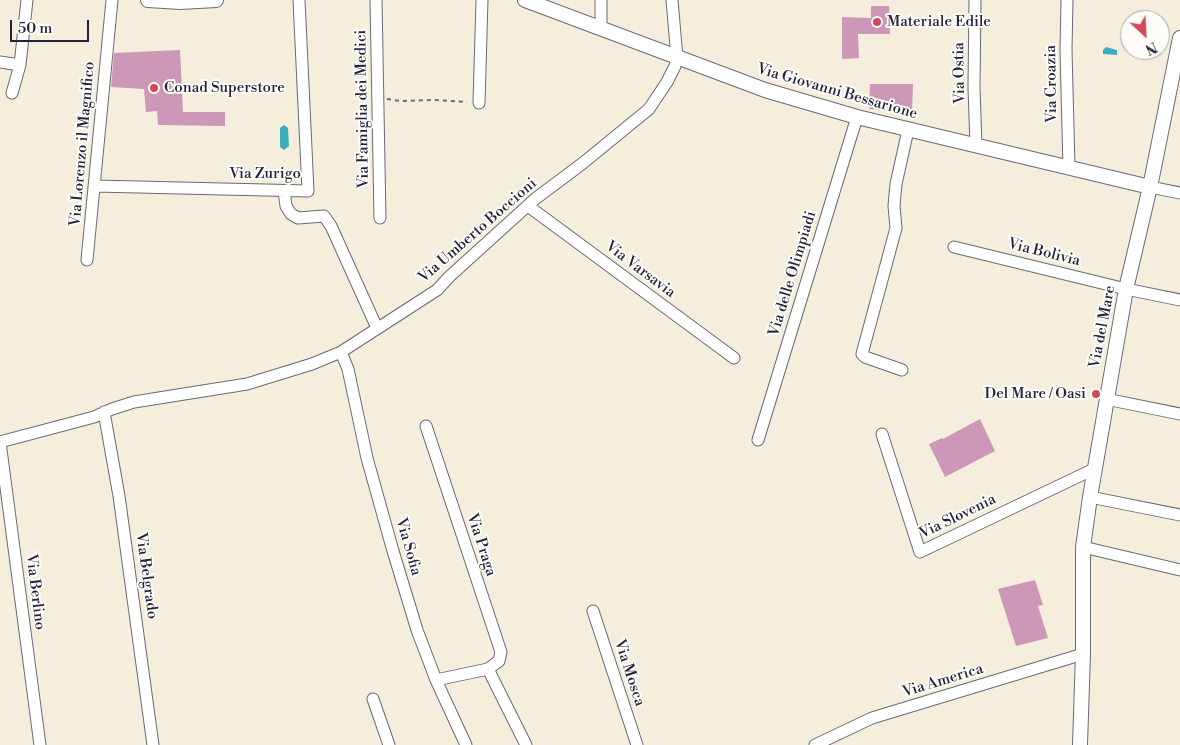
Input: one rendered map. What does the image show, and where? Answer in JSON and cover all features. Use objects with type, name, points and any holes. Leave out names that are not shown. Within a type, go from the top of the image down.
[{"type":"street","points":[[12,93],[20,66],[27,0]]},
{"type":"street","name":"Via Lorenzo il Magnifico","points":[[87,260],[112,0]]},
{"type":"street","points":[[148,0],[202,2],[216,0]]},
{"type":"street","name":"Via Zurigo","points":[[94,186],[308,191],[299,0]]},
{"type":"street","name":"Via Famiglia dei Medici","points":[[376,0],[380,218]]},
{"type":"street","points":[[479,103],[482,0]]},
{"type":"street","name":"Via Giovanni Bessarione","points":[[525,0],[546,4],[601,29],[765,90],[908,130],[1150,187]]},
{"type":"street","points":[[601,0],[601,29]]},
{"type":"street","points":[[672,0],[677,58]]},
{"type":"street","name":"Via Ostia","points":[[975,0],[974,88],[976,146]]},
{"type":"street","name":"Via Croazia","points":[[1067,0],[1066,50],[1069,168]]},
{"type":"street","name":"Via del Mare","points":[[1080,745],[1083,654],[1083,547],[1094,468],[1126,289],[1175,81],[1180,38]]},
{"type":"street","name":"Via Umberto Boccioni","points":[[0,442],[94,417],[134,402],[247,384],[312,364],[341,352],[437,290],[528,206],[649,109],[667,82],[677,58]]},
{"type":"street","points":[[0,62],[20,66]]},
{"type":"street","name":"Via delle Olimpiadi","points":[[758,440],[857,117]]},
{"type":"street","points":[[902,370],[865,357],[862,354],[896,228],[894,206],[896,184],[908,130]]},
{"type":"street","points":[[1150,187],[1180,193]]},
{"type":"street","points":[[284,190],[286,206],[290,214],[298,218],[324,216],[331,226],[377,328]]},
{"type":"street","name":"Via Varsavia","points":[[528,206],[734,358]]},
{"type":"street","name":"Via Bolivia","points":[[954,247],[1126,289],[1180,300]]},
{"type":"street","name":"Via Sofia","points":[[341,352],[348,369],[368,458],[393,551],[417,630],[436,680],[466,745]]},
{"type":"street","points":[[1106,399],[1180,414]]},
{"type":"street","name":"Via Belgrado","points":[[104,412],[119,496],[153,745]]},
{"type":"street","name":"Via Praga","points":[[426,426],[501,652],[499,661],[488,669]]},
{"type":"street","name":"Via Slovenia","points":[[882,434],[920,552],[1094,468]]},
{"type":"street","name":"Via Berlino","points":[[0,442],[40,745]]},
{"type":"street","points":[[1090,497],[1180,515]]},
{"type":"street","points":[[1083,547],[1180,570]]},
{"type":"street","name":"Via Mosca","points":[[593,611],[637,745]]},
{"type":"street","name":"Via America","points":[[815,745],[872,718],[1083,654]]},
{"type":"street","points":[[436,680],[488,669],[526,745]]},
{"type":"street","points":[[373,700],[389,745]]},
{"type":"path","points":[[378,98],[400,101],[434,100],[479,103]]},
{"type":"water","points":[[1106,47],[1117,50],[1117,55],[1103,54],[1103,50]]},
{"type":"water","points":[[284,125],[288,128],[289,146],[284,150],[280,147],[280,128]]},
{"type":"building","points":[[871,6],[889,6],[890,34],[858,34],[859,58],[842,59],[842,17],[871,18]]},
{"type":"building","name":"Conad Superstore","points":[[180,50],[183,112],[225,112],[225,126],[158,125],[157,111],[146,112],[144,89],[111,87],[114,53]]},
{"type":"building","points":[[870,84],[913,84],[912,111],[869,109]]},
{"type":"building","points":[[980,419],[995,451],[945,477],[929,444],[943,439]]},
{"type":"building","points":[[1035,580],[1043,605],[1038,606],[1048,638],[1016,646],[998,589]]},
{"type":"place","name":"Materiale Edile","points":[[877,22]]},
{"type":"place","name":"Conad Superstore","points":[[154,88]]},
{"type":"place","name":"Del Mare / Oasi","points":[[1096,394]]}]
